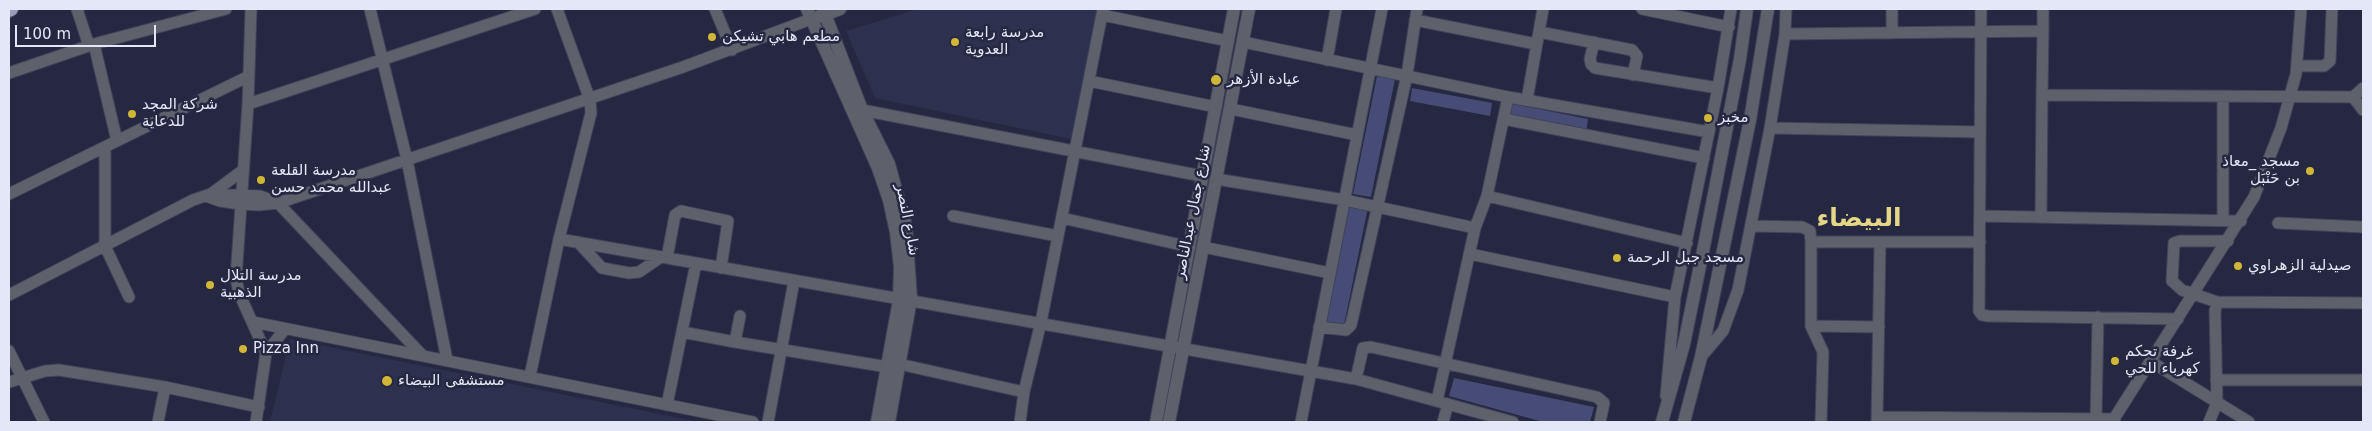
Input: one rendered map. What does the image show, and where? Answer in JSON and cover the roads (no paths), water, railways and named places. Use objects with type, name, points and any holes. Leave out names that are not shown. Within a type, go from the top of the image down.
[{"type":"street","points":[[76,9],[92,45],[117,141]]},
{"type":"street","points":[[10,70],[92,45],[226,9]]},
{"type":"street","points":[[251,9],[248,104],[236,278],[239,293],[266,353],[260,407],[256,422]]},
{"type":"street","points":[[370,9],[407,160],[446,360]]},
{"type":"street","points":[[248,104],[383,61],[535,9]]},
{"type":"street","points":[[530,376],[560,239],[591,113],[590,100],[557,9]]},
{"type":"street","points":[[715,9],[732,50]]},
{"type":"street","points":[[241,199],[265,205],[278,203],[590,100],[732,50],[809,14],[840,9]]},
{"type":"street","points":[[1156,422],[1176,349],[1202,176],[1234,9]]},
{"type":"street","name":"شارع جمال عبدالناصر","points":[[1169,422],[1176,349],[1203,248],[1250,9]]},
{"type":"street","points":[[1327,60],[1336,9]]},
{"type":"street","points":[[1301,422],[1382,9]]},
{"type":"street","points":[[1527,100],[1543,9]]},
{"type":"street","points":[[1642,9],[1729,27]]},
{"type":"street","points":[[1663,419],[1676,297],[1718,88],[1731,9]]},
{"type":"street","points":[[1663,419],[1684,344],[1740,59],[1747,9]]},
{"type":"street","points":[[1684,422],[1701,357],[1750,120],[1768,9]]},
{"type":"street","points":[[1701,357],[1722,331],[1738,290],[1770,128],[1785,34],[1786,9]]},
{"type":"street","points":[[1892,9],[1892,33]]},
{"type":"street","points":[[1981,9],[1978,306],[1982,315],[2178,320]]},
{"type":"street","points":[[2041,216],[2043,9]]},
{"type":"street","points":[[1880,243],[1877,420],[2096,418],[2114,420],[2254,197],[2269,163],[2290,98],[2297,66],[2301,9]]},
{"type":"street","points":[[2297,66],[2321,67],[2330,61],[2332,9]]},
{"type":"street","name":"شارع النصر","points":[[824,12],[862,110],[889,164],[906,226],[905,300],[893,366],[877,422]]},
{"type":"street","points":[[1020,422],[1024,392],[1041,322],[1073,153],[1103,12],[1228,41]]},
{"type":"street","name":"شارع النصر","points":[[809,14],[878,168],[889,200],[905,300]]},
{"type":"street","points":[[1319,327],[1346,330],[1351,325],[1407,75],[1416,14],[1536,44]]},
{"type":"street","points":[[1785,34],[2043,31]]},
{"type":"street","points":[[1539,32],[1636,52],[1638,56],[1634,74]]},
{"type":"street","points":[[1243,42],[1508,97],[1709,132]]},
{"type":"street","points":[[1594,42],[1590,59],[1595,68],[1718,88]]},
{"type":"street","points":[[9,194],[106,148],[249,76]]},
{"type":"street","points":[[1089,81],[1216,107]]},
{"type":"street","points":[[2042,95],[2353,97],[2363,88]]},
{"type":"street","points":[[1443,422],[1442,402],[1447,363],[1475,228],[1487,196],[1508,97]]},
{"type":"street","points":[[2223,97],[2223,220]]},
{"type":"street","points":[[2353,97],[2363,110]]},
{"type":"street","points":[[1231,109],[1357,135]]},
{"type":"street","points":[[862,110],[1073,153],[1202,176]]},
{"type":"street","points":[[1504,119],[1704,158]]},
{"type":"street","points":[[1770,128],[1980,132]]},
{"type":"street","points":[[106,148],[105,246],[129,297]]},
{"type":"street","points":[[9,295],[242,176]]},
{"type":"street","points":[[242,176],[260,196],[278,203],[422,355]]},
{"type":"street","points":[[1216,179],[1378,206],[1475,228]]},
{"type":"street","points":[[208,195],[220,201],[260,196]]},
{"type":"street","points":[[1487,196],[1687,243]]},
{"type":"street","points":[[578,242],[602,268],[629,273],[639,272],[664,258],[676,213],[681,211],[728,221],[721,268]]},
{"type":"street","points":[[953,216],[1058,236]]},
{"type":"street","points":[[1980,216],[2241,220]]},
{"type":"street","points":[[1062,218],[1190,247]]},
{"type":"street","points":[[2278,223],[2363,227]]},
{"type":"street","points":[[1751,226],[1802,226],[1810,231],[1811,326],[1823,352],[1821,422]]},
{"type":"street","points":[[560,239],[794,281],[1041,322],[1176,349],[1356,379],[1514,422]]},
{"type":"street","points":[[2228,241],[2180,241],[2174,243],[2172,281],[2182,290],[2217,302],[2363,302]]},
{"type":"street","points":[[1811,242],[1980,242]]},
{"type":"street","points":[[1203,248],[1330,273]]},
{"type":"street","points":[[1470,254],[1676,297]]},
{"type":"street","points":[[667,405],[696,264]]},
{"type":"street","points":[[768,422],[794,281]]},
{"type":"street","points":[[2209,422],[2217,403],[2215,311],[2217,302]]},
{"type":"street","points":[[735,342],[740,316]]},
{"type":"street","points":[[2096,418],[2098,317]]},
{"type":"street","points":[[253,322],[752,422]]},
{"type":"street","points":[[1811,326],[1879,327]]},
{"type":"street","points":[[266,353],[285,329]]},
{"type":"street","points":[[682,332],[893,366],[1024,392]]},
{"type":"street","points":[[1356,379],[1363,348],[1368,346],[1600,398],[1604,403],[1600,422]]},
{"type":"street","points":[[9,350],[44,422]]},
{"type":"street","points":[[2150,361],[2249,422]]},
{"type":"street","name":"شارع النصر","points":[[889,422],[893,366]]},
{"type":"street","points":[[9,382],[22,377],[59,370],[165,387],[260,407]]},
{"type":"street","points":[[2216,380],[2363,380]]},
{"type":"street","points":[[158,422],[165,387]]},
{"type":"place","name":"مطعم هابي تشيكن","points":[[712,37]]},
{"type":"place","name":"مدرسة رابعة العدوية","points":[[955,42]]},
{"type":"place","name":"عيادة الأزهر","points":[[1216,80]]},
{"type":"place","name":"شركة المجد للدعاية","points":[[132,114]]},
{"type":"place","name":"مخبز","points":[[1708,118]]},
{"type":"place","name":"مسجد _معاذ بن حَنْبَل","points":[[2310,171]]},
{"type":"place","name":"مدرسة القلعة عبدالله محمد حسن","points":[[261,180]]},
{"type":"place","name":"مسجد جبل الرحمة","points":[[1617,258]]},
{"type":"place","name":"صيدلية الزهراوي","points":[[2238,266]]},
{"type":"place","name":"مدرسة التلال الذهبية","points":[[210,285]]},
{"type":"place","name":"Pizza Inn","points":[[243,349]]},
{"type":"place","name":"غرفة تحكم كهرباء للحي","points":[[2115,361]]},
{"type":"place","name":"مستشفى البيضاء","points":[[387,381]]},
{"type":"district","name":"البيضاء","points":[[1859,219]]}]
